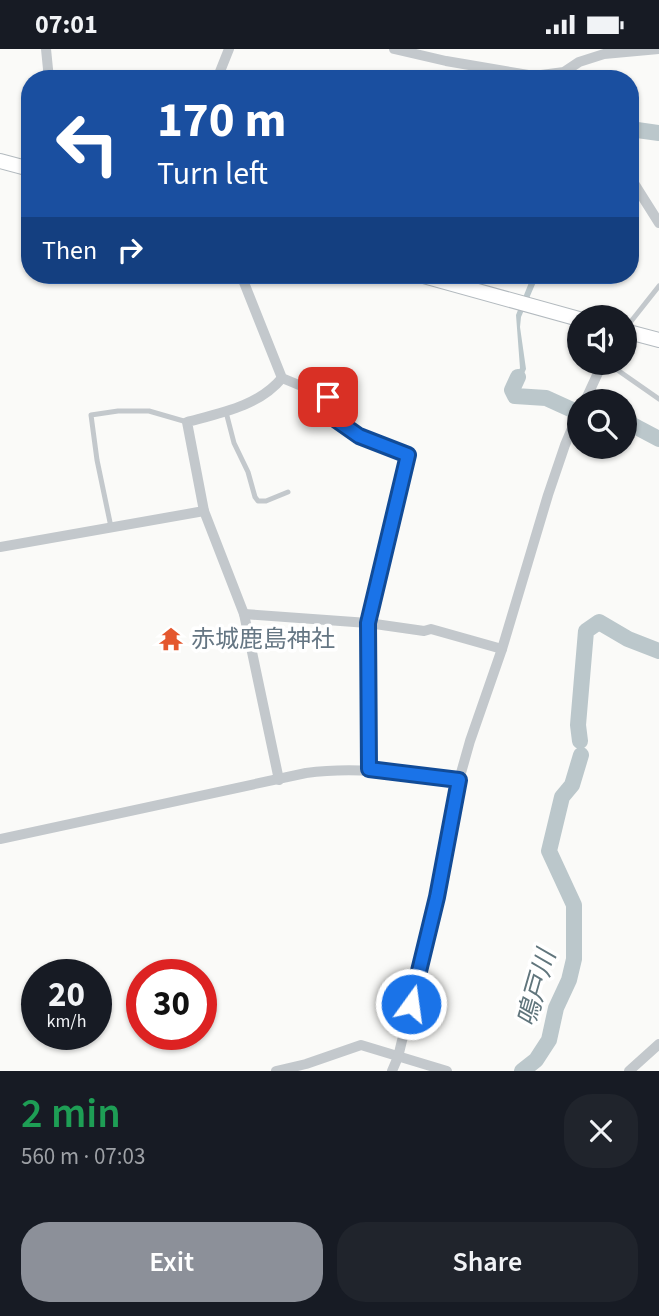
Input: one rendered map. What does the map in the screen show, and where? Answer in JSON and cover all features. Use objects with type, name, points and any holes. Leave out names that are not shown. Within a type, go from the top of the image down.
[{"type":"main road","points":[[0,161],[21,167]]},
{"type":"main road","points":[[452,284],[567,316]]},
{"type":"main road","points":[[637,334],[659,340]]},
{"type":"street","points":[[46,49],[48,70]]},
{"type":"street","points":[[221,70],[229,49]]},
{"type":"street","points":[[394,49],[503,70]]},
{"type":"street","points":[[571,70],[579,62],[604,54],[659,49]]},
{"type":"street","points":[[639,191],[659,223]]},
{"type":"street","points":[[245,284],[282,378],[328,397],[332,417],[359,436],[408,455],[368,623],[369,769]]},
{"type":"street","points":[[279,780],[244,614],[204,511],[187,422],[226,412],[260,398],[282,378]]},
{"type":"street","points":[[392,1071],[398,1057],[437,897],[459,780],[548,495],[567,443]]},
{"type":"street","points":[[0,547],[204,511]]},
{"type":"street","points":[[244,614],[368,623],[424,631],[430,629],[502,649]]},
{"type":"street","points":[[0,839],[331,770],[369,769],[459,780]]},
{"type":"street","points":[[629,1071],[659,1044]]},
{"type":"street","points":[[276,1071],[306,1065],[361,1045],[447,1071]]},
{"type":"lane","points":[[637,314],[659,286]]},
{"type":"lane","points":[[624,375],[659,399]]},
{"type":"lane","points":[[111,527],[91,415],[118,411],[149,411],[187,422]]},
{"type":"lane","points":[[226,412],[234,443],[258,501],[266,501],[288,492]]},
{"type":"shaded area","points":[[528,284],[535,284],[521,317],[526,369],[513,398],[509,390],[520,368],[516,315]]},
{"type":"waterway","name":"鳴戸川","points":[[639,130],[659,133]]},
{"type":"waterway","name":"鳴戸川","points":[[518,377],[512,390],[515,396],[546,398],[567,408]]},
{"type":"waterway","name":"鳴戸川","points":[[637,427],[659,439]]},
{"type":"waterway","name":"鳴戸川","points":[[580,741],[578,725],[586,631],[599,622],[628,639],[659,651]]},
{"type":"waterway","name":"鳴戸川","points":[[522,1071],[536,1060],[549,1040],[556,1008],[569,980],[574,959],[574,905],[549,851],[562,797],[572,785],[581,755]]},
{"type":"place","name":"赤城鹿島神社","points":[[171,639]]},
{"type":"route","points":[[328,397],[332,417],[359,436],[408,455],[368,623],[369,769],[459,780],[437,897],[411,1004]]}]
